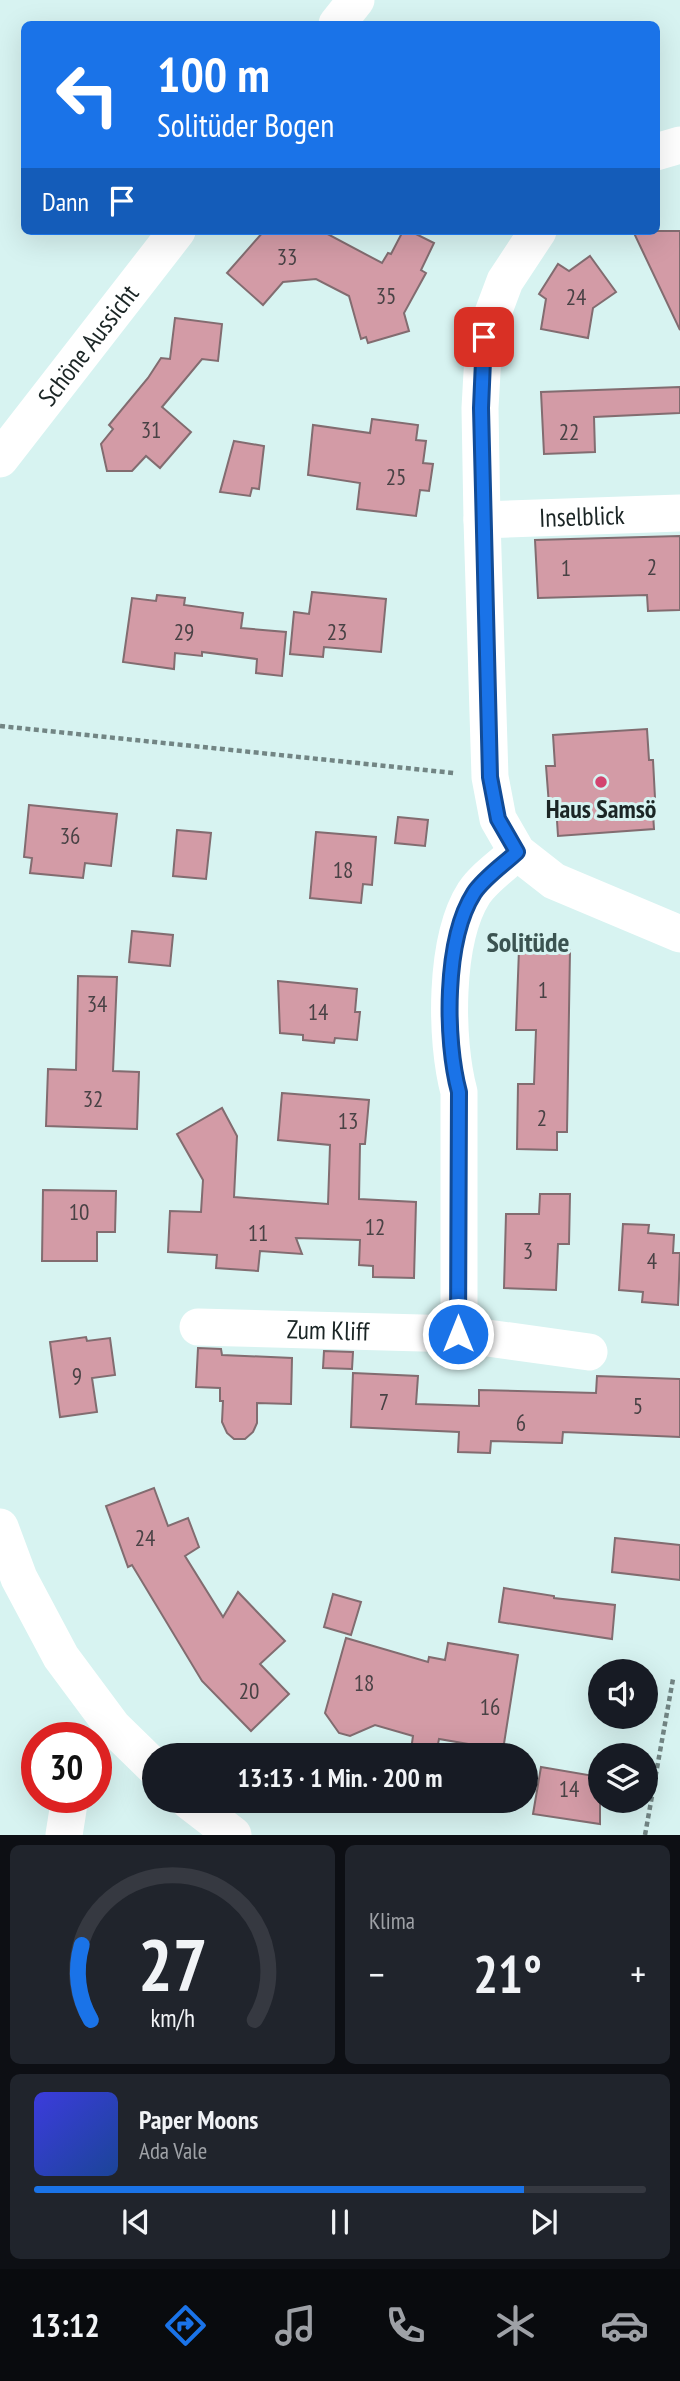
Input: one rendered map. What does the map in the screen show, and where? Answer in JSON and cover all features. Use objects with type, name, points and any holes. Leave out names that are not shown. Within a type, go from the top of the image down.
[{"type":"street","points":[[339,21],[356,0]]},
{"type":"street","points":[[660,151],[680,145]]},
{"type":"street","name":"Schöne Aussicht","points":[[0,459],[174,235]]},
{"type":"street","points":[[535,235],[505,281],[484,337],[481,408],[482,520],[490,777],[498,819],[517,852],[554,881],[680,934]]},
{"type":"street","name":"Inselblick","points":[[482,520],[680,513]]},
{"type":"street","points":[[458,1334],[459,1092],[452,1066],[451,972],[457,930],[475,892],[517,852]]},
{"type":"street","name":"Zum Kliff","points":[[198,1327],[458,1334],[589,1352]]},
{"type":"street","points":[[0,1527],[19,1578],[97,1722]]},
{"type":"street","points":[[112,1741],[142,1760]]},
{"type":"street","points":[[64,1835],[67,1813]]},
{"type":"street","points":[[205,1813],[233,1835]]},
{"type":"path","points":[[0,726],[490,777]]},
{"type":"path","points":[[645,1835],[673,1679]]},
{"type":"building","points":[[660,231],[680,231],[680,330],[635,235],[660,235]]},
{"type":"building","points":[[260,235],[330,235],[382,263],[388,253],[391,254],[401,235],[418,235],[434,243],[421,270],[426,273],[404,313],[409,331],[368,343],[366,337],[361,339],[349,296],[316,279],[283,282],[263,305],[227,273]]},
{"type":"building","points":[[590,256],[616,292],[593,308],[588,338],[541,329],[546,299],[539,294],[558,264],[569,271]]},
{"type":"building","points":[[175,318],[222,324],[218,361],[202,359],[162,407],[191,432],[160,468],[146,456],[132,471],[107,471],[101,444],[113,429],[109,425],[161,358],[170,359]]},
{"type":"building","points":[[680,387],[680,413],[594,417],[595,452],[544,454],[541,392]]},
{"type":"building","points":[[372,419],[418,425],[416,440],[426,441],[423,463],[433,464],[429,491],[420,490],[416,516],[357,509],[360,483],[308,475],[313,425],[370,433]]},
{"type":"building","points":[[234,441],[264,446],[259,489],[252,488],[250,496],[220,492]]},
{"type":"building","points":[[680,536],[680,610],[648,611],[647,595],[538,598],[535,540]]},
{"type":"building","points":[[312,592],[386,599],[381,652],[324,647],[323,657],[290,654],[294,612],[309,614]]},
{"type":"building","points":[[157,595],[185,598],[184,605],[243,613],[241,628],[286,632],[282,676],[256,673],[257,659],[202,652],[202,656],[175,653],[174,669],[123,662],[132,598],[156,601]]},
{"type":"building","name":"Haus Samsö","points":[[647,729],[649,760],[653,760],[654,829],[558,836],[556,805],[549,805],[546,766],[555,766],[553,735]]},
{"type":"building","points":[[29,805],[117,814],[111,866],[85,863],[83,878],[30,873],[32,858],[24,857]]},
{"type":"building","points":[[398,817],[428,820],[425,846],[395,843]]},
{"type":"building","points":[[177,830],[211,833],[206,879],[173,876]]},
{"type":"building","points":[[316,832],[376,837],[372,885],[363,884],[361,903],[310,898]]},
{"type":"building","points":[[132,931],[173,935],[170,966],[129,962]]},
{"type":"building","points":[[519,949],[570,950],[567,1132],[557,1132],[557,1150],[517,1149],[518,1084],[534,1084],[536,1030],[516,1030]]},
{"type":"building","points":[[78,976],[117,977],[113,1071],[139,1072],[137,1129],[46,1126],[48,1069],[76,1070]]},
{"type":"building","points":[[278,981],[357,989],[355,1012],[360,1012],[357,1040],[335,1038],[334,1043],[303,1040],[303,1035],[280,1033]]},
{"type":"building","points":[[282,1093],[369,1100],[365,1144],[360,1144],[359,1199],[416,1202],[414,1278],[373,1277],[373,1266],[359,1265],[360,1240],[296,1238],[302,1254],[260,1251],[258,1271],[216,1268],[217,1255],[168,1252],[170,1211],[201,1212],[203,1180],[177,1134],[222,1108],[237,1136],[234,1197],[328,1204],[330,1145],[278,1140]]},
{"type":"building","points":[[43,1190],[116,1191],[115,1232],[97,1232],[97,1261],[42,1261]]},
{"type":"building","points":[[540,1194],[570,1194],[569,1244],[558,1244],[556,1290],[504,1288],[506,1214],[539,1214]]},
{"type":"building","points":[[623,1224],[649,1225],[648,1233],[674,1235],[673,1253],[680,1253],[678,1305],[642,1302],[643,1292],[619,1290]]},
{"type":"building","points":[[86,1337],[87,1341],[110,1338],[115,1375],[92,1378],[97,1412],[60,1417],[50,1342]]},
{"type":"building","points":[[198,1348],[221,1349],[222,1355],[292,1358],[291,1404],[257,1403],[257,1423],[253,1432],[245,1439],[234,1439],[227,1433],[222,1422],[223,1401],[220,1401],[220,1388],[196,1387]]},
{"type":"building","points":[[324,1351],[353,1352],[352,1369],[323,1368]]},
{"type":"building","points":[[353,1373],[418,1376],[416,1404],[479,1406],[479,1390],[596,1393],[597,1376],[680,1379],[680,1437],[563,1432],[562,1443],[491,1441],[490,1453],[458,1452],[459,1432],[351,1427]]},
{"type":"building","points":[[154,1488],[168,1526],[188,1518],[199,1547],[185,1556],[223,1617],[238,1592],[285,1641],[260,1664],[289,1694],[251,1731],[202,1681],[132,1565],[128,1567],[106,1506]]},
{"type":"building","points":[[615,1538],[680,1545],[680,1580],[612,1572]]},
{"type":"building","points":[[504,1588],[554,1598],[615,1605],[612,1639],[499,1622]]},
{"type":"building","points":[[333,1594],[361,1602],[351,1635],[324,1627]]},
{"type":"building","points":[[346,1638],[428,1662],[429,1657],[445,1660],[448,1643],[518,1655],[504,1743],[462,1743],[439,1739],[438,1743],[412,1743],[413,1736],[375,1725],[350,1736],[339,1733],[325,1713]]},
{"type":"building","points":[[541,1767],[588,1775],[588,1813],[600,1813],[600,1824],[533,1814],[538,1813]]},
{"type":"place","name":"Haus Samsö","points":[[601,782]]},
{"type":"district","name":"Solitüde","points":[[528,942]]},
{"type":"route","points":[[458,1334],[459,1092],[452,1066],[451,972],[457,930],[475,892],[517,852],[498,819],[490,777],[482,520],[481,408],[484,337]]}]
